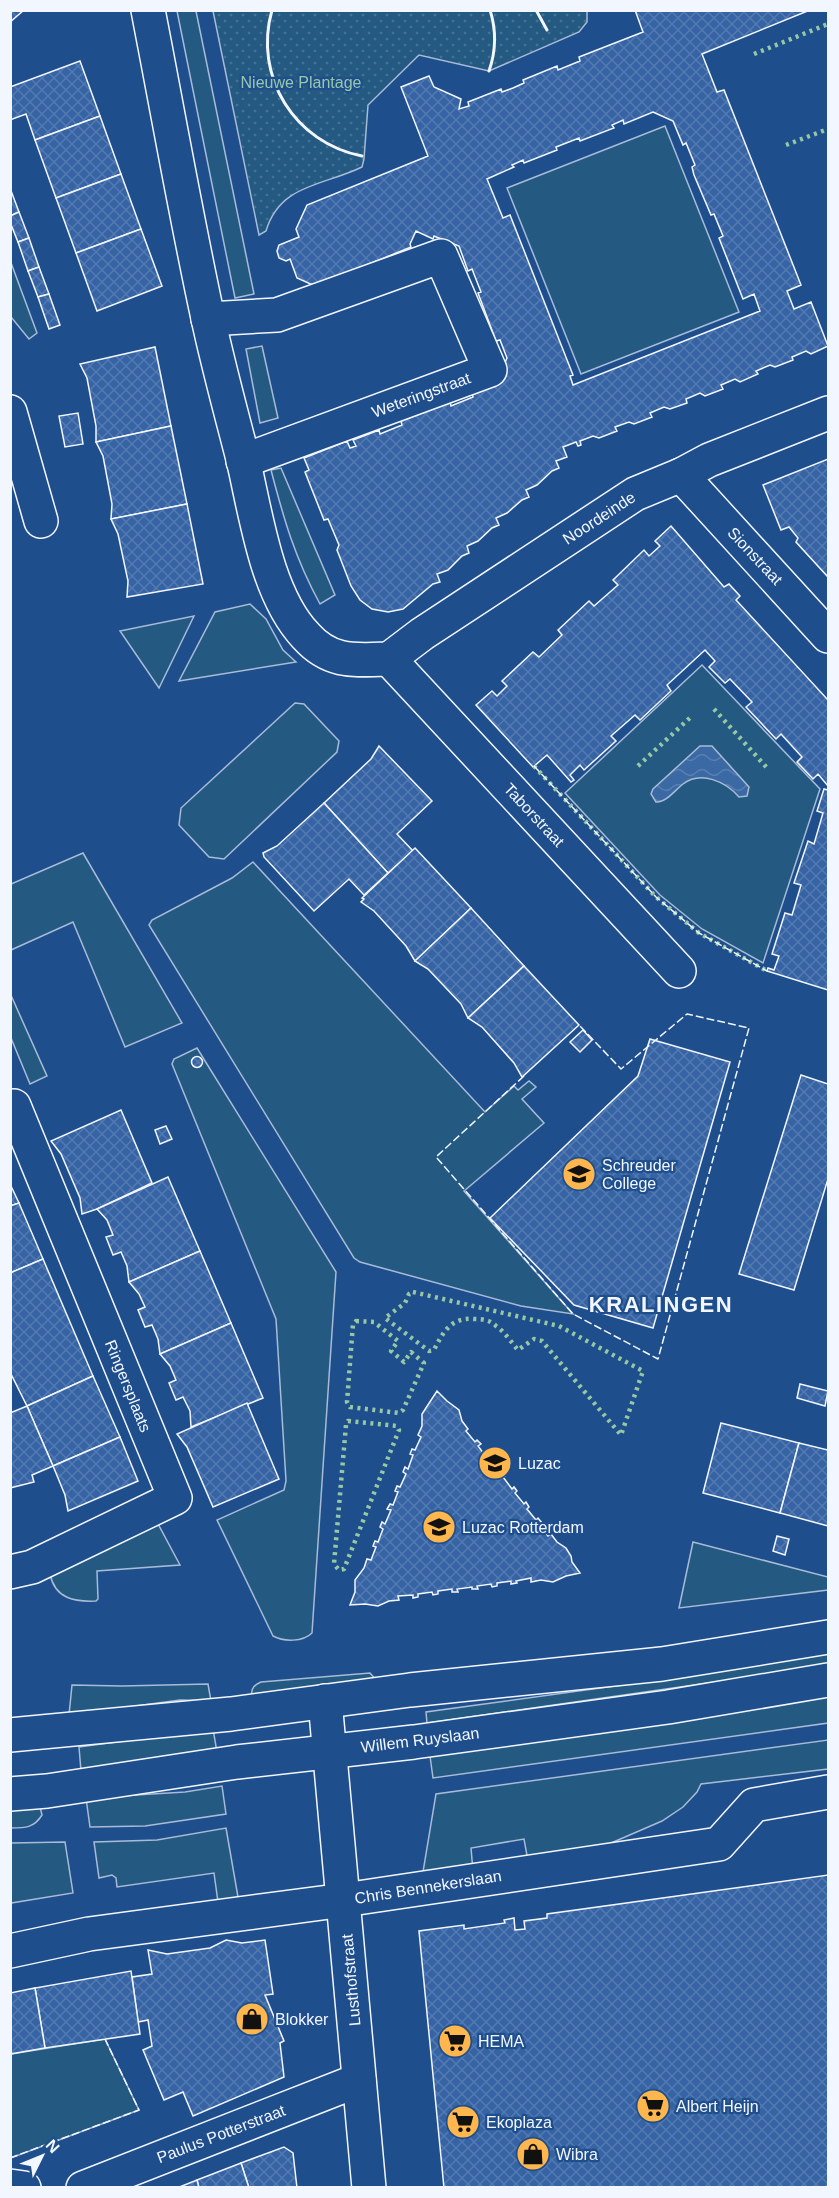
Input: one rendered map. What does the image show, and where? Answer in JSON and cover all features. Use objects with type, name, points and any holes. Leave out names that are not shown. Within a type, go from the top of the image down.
[{"type":"street","points":[[148,10],[208,319],[263,551],[277,588],[293,620],[306,637],[320,649],[346,660],[389,659]]},
{"type":"street","name":"Weteringstraat","points":[[208,319],[277,315],[441,256],[490,370],[243,461]]},
{"type":"street","points":[[10,412],[41,521]]},
{"type":"street","name":"Noordeinde","points":[[389,659],[422,634],[635,494],[681,475],[709,460],[828,413]]},
{"type":"street","name":"Sionstraat","points":[[681,475],[828,636]]},
{"type":"street","name":"Taborstraat","points":[[389,659],[680,971]]},
{"type":"street","name":"Ringersplaats","points":[[10,1572],[32,1567],[174,1498],[14,1106]]},
{"type":"street","points":[[10,1735],[231,1714],[410,1690],[662,1664],[828,1637]]},
{"type":"street","name":"Willem Ruyslaan","points":[[10,1794],[48,1791],[237,1762],[668,1707],[828,1680]]},
{"type":"street","name":"Lusthofstraat","points":[[325,1701],[369,2187]]},
{"type":"street","name":"Chris Bennekerslaan","points":[[10,1951],[89,1934],[344,1900],[719,1844],[754,1805],[828,1792]]},
{"type":"street","name":"Paulus Potterstraat","points":[[83,2187],[359,2080]]},
{"type":"street","points":[[10,2186],[24,2187]]},
{"type":"green space","points":[[177,11],[196,11],[254,294],[235,298]]},
{"type":"green space","name":"Nieuwe Plantage","points":[[213,11],[587,11],[587,22],[579,32],[489,71],[419,55],[368,105],[362,167],[292,195],[281,204],[266,231],[259,235]]},
{"type":"green space","points":[[665,126],[739,312],[581,374],[507,188]]},
{"type":"green space","points":[[10,260],[37,333],[29,339],[11,317]]},
{"type":"green space","points":[[262,346],[278,418],[260,423],[246,349]]},
{"type":"green space","points":[[281,468],[335,595],[320,604],[297,555],[281,506],[271,470]]},
{"type":"green space","points":[[250,604],[266,619],[283,650],[296,662],[179,681],[215,612]]},
{"type":"green space","points":[[194,616],[159,688],[120,631]]},
{"type":"green space","points":[[702,665],[820,789],[763,963],[702,929],[660,895],[565,793]]},
{"type":"green space","points":[[295,703],[304,704],[339,741],[337,752],[224,859],[209,857],[179,825],[181,808]]},
{"type":"green space","points":[[83,853],[182,1023],[125,1047],[73,922],[11,950],[11,884]]},
{"type":"green space","points":[[253,862],[485,1112],[514,1086],[518,1090],[529,1081],[536,1087],[522,1099],[544,1123],[464,1191],[573,1314],[521,1306],[360,1262],[354,1258],[149,925],[152,920],[232,878]]},
{"type":"green space","points":[[10,993],[47,1076],[30,1084],[11,1038]]},
{"type":"green space","points":[[197,1048],[336,1272],[312,1633],[299,1639],[288,1640],[273,1636],[217,1520],[284,1490],[286,1481],[276,1319],[172,1064],[174,1059]]},
{"type":"green space","points":[[157,1522],[180,1565],[97,1571],[98,1599],[96,1601],[81,1601],[67,1597],[56,1589],[50,1574]]},
{"type":"green space","points":[[693,1542],[828,1577],[828,1590],[679,1608]]},
{"type":"green space","points":[[828,1649],[828,1666],[427,1723],[426,1712],[658,1680]]},
{"type":"green space","points":[[370,1673],[377,1681],[252,1701],[252,1689],[261,1682]]},
{"type":"green space","points":[[208,1684],[211,1701],[180,1700],[69,1715],[72,1685]]},
{"type":"green space","points":[[828,1693],[828,1723],[433,1778],[429,1749]]},
{"type":"green space","points":[[213,1729],[217,1752],[81,1771],[79,1747]]},
{"type":"green space","points":[[828,1740],[828,1769],[701,1784],[683,1807],[662,1821],[595,1850],[528,1861],[524,1839],[471,1848],[473,1871],[423,1872],[436,1794]]},
{"type":"green space","points":[[222,1786],[226,1814],[145,1826],[90,1827],[86,1798],[185,1792]]},
{"type":"green space","points":[[39,1803],[42,1815],[36,1823],[11,1828],[10,1806]]},
{"type":"green space","points":[[226,1828],[238,1897],[218,1902],[214,1873],[117,1887],[116,1878],[112,1875],[99,1878],[94,1842],[157,1840]]},
{"type":"green space","points":[[65,1842],[73,1893],[11,1903],[11,1843]]},
{"type":"green space","points":[[105,2039],[139,2110],[11,2158],[11,2054]]},
{"type":"water","points":[[700,746],[712,746],[749,787],[747,796],[739,797],[720,783],[698,778],[683,784],[670,796],[656,802],[651,794],[653,789]]},
{"type":"building","points":[[10,10],[24,10],[10,22]]},
{"type":"building","points":[[635,10],[810,10],[702,54],[717,92],[724,90],[801,285],[787,291],[794,309],[811,302],[828,346],[811,354],[806,351],[792,357],[793,360],[775,367],[770,365],[756,371],[758,374],[740,382],[735,379],[721,385],[723,389],[705,396],[700,393],[686,399],[687,403],[670,409],[664,407],[650,413],[652,417],[634,424],[629,422],[615,427],[617,431],[599,438],[593,436],[580,441],[581,445],[578,446],[576,442],[563,447],[567,457],[556,461],[559,468],[552,471],[537,485],[526,490],[529,497],[496,518],[499,525],[492,528],[478,541],[467,546],[469,553],[462,556],[448,570],[437,574],[440,582],[433,584],[403,609],[388,612],[372,609],[360,600],[351,586],[337,550],[339,545],[328,519],[324,520],[305,472],[309,470],[304,458],[347,441],[350,448],[356,446],[353,440],[379,430],[380,434],[402,425],[401,421],[450,402],[451,406],[473,397],[472,393],[496,383],[507,358],[500,340],[496,341],[478,293],[481,292],[472,269],[468,271],[459,246],[434,236],[433,239],[416,231],[410,244],[411,247],[315,286],[297,278],[290,259],[286,261],[279,258],[277,251],[279,245],[299,237],[296,229],[307,205],[428,156],[401,87],[429,76],[434,87],[461,99],[459,109],[469,106],[468,102],[501,89],[502,92],[513,88],[524,83],[523,80],[557,66],[558,70],[580,61],[579,57],[643,32]],"holes":[[[653,112],[673,121],[683,145],[686,143],[695,165],[692,167],[694,175],[711,215],[714,214],[723,236],[719,238],[743,299],[754,294],[760,311],[573,385],[570,376],[573,375],[510,215],[503,218],[487,179],[514,167],[512,165],[523,160],[524,163],[557,150],[556,147],[579,138],[580,141],[614,128],[612,125],[623,120],[624,124]]]},
{"type":"building","points":[[80,61],[100,116],[35,140],[26,114],[10,120],[10,87]]},
{"type":"building","points":[[100,116],[121,174],[56,198],[35,140]]},
{"type":"building","points":[[121,174],[141,229],[76,253],[56,198]]},
{"type":"building","points":[[10,188],[19,212],[10,216]]},
{"type":"building","points":[[19,212],[29,238],[18,242],[10,216]]},
{"type":"building","points":[[141,229],[162,286],[97,311],[76,253]]},
{"type":"building","points":[[29,238],[39,267],[28,271],[18,242]]},
{"type":"building","points":[[39,267],[49,294],[38,297],[28,271]]},
{"type":"building","points":[[49,294],[60,325],[49,329],[38,297]]},
{"type":"building","points":[[155,347],[171,426],[96,442],[96,426],[87,378],[80,364]]},
{"type":"building","points":[[78,413],[83,444],[65,447],[59,416]]},
{"type":"building","points":[[171,426],[187,504],[111,519],[112,504],[103,456],[96,442]]},
{"type":"building","points":[[828,459],[828,577],[796,542],[798,538],[789,527],[781,530],[763,485]]},
{"type":"building","points":[[187,504],[203,584],[127,597],[128,581],[118,534],[111,519]]},
{"type":"building","points":[[671,526],[724,587],[729,584],[740,596],[736,600],[828,700],[828,786],[818,774],[813,779],[797,762],[802,757],[781,734],[776,739],[746,707],[752,702],[730,679],[725,683],[709,667],[715,661],[705,650],[667,685],[671,691],[640,720],[635,715],[611,736],[616,741],[584,770],[580,765],[570,775],[574,780],[571,782],[547,755],[533,767],[476,705],[492,691],[497,696],[507,686],[502,681],[533,652],[539,657],[562,635],[558,630],[589,601],[594,606],[618,585],[613,580],[644,550],[649,556],[660,546],[655,541]]},
{"type":"building","points":[[379,746],[432,801],[397,834],[413,851],[388,873],[324,803],[371,759]]},
{"type":"building","points":[[824,789],[828,790],[828,990],[767,971],[768,968],[774,970],[779,956],[772,954],[785,913],[792,915],[801,885],[794,883],[808,841],[814,844],[823,813],[817,811]]},
{"type":"building","points":[[324,803],[388,873],[364,895],[349,879],[314,911],[264,857],[263,853],[277,846]]},
{"type":"building","points":[[415,848],[471,908],[415,961],[406,946],[374,911],[361,902],[364,899],[362,898]]},
{"type":"building","points":[[471,908],[524,966],[468,1018],[461,1004],[428,969],[415,961]]},
{"type":"building","points":[[524,966],[579,1025],[522,1077],[514,1063],[482,1027],[468,1018]]},
{"type":"building","points":[[583,1030],[592,1040],[580,1052],[570,1042]]},
{"type":"building","points":[[650,1039],[730,1062],[653,1328],[574,1305],[490,1218],[638,1076]]},
{"type":"building","points":[[197,1057],[201,1058],[201,1066],[197,1067],[193,1066],[192,1062],[193,1058]]},
{"type":"building","points":[[801,1075],[828,1084],[828,1179],[794,1290],[739,1274]]},
{"type":"building","points":[[121,1110],[152,1183],[82,1214],[80,1198],[61,1154],[51,1141]]},
{"type":"building","points":[[166,1126],[172,1139],[160,1144],[155,1130]]},
{"type":"building","points":[[168,1177],[200,1251],[129,1282],[127,1266],[121,1252],[113,1255],[106,1237],[113,1235],[107,1220],[97,1209]]},
{"type":"building","points":[[10,1184],[19,1203],[10,1206]]},
{"type":"building","points":[[19,1203],[43,1259],[10,1273],[10,1206]]},
{"type":"building","points":[[200,1251],[231,1323],[160,1354],[158,1339],[152,1325],[145,1327],[138,1310],[145,1307],[139,1294],[129,1282]]},
{"type":"building","points":[[43,1259],[93,1376],[27,1406],[10,1372],[10,1273]]},
{"type":"building","points":[[231,1323],[263,1398],[191,1427],[190,1411],[183,1397],[176,1400],[169,1383],[176,1380],[170,1366],[160,1354]]},
{"type":"building","points":[[93,1376],[120,1437],[53,1466],[27,1406]]},
{"type":"building","points":[[800,1384],[828,1391],[825,1406],[797,1398]]},
{"type":"building","points":[[437,1391],[459,1410],[462,1421],[468,1429],[466,1431],[475,1442],[477,1440],[481,1444],[478,1446],[487,1458],[489,1456],[493,1460],[491,1462],[499,1473],[501,1471],[505,1476],[503,1477],[512,1489],[514,1487],[517,1491],[515,1493],[524,1504],[526,1502],[529,1507],[527,1509],[536,1520],[538,1518],[542,1523],[539,1524],[548,1536],[551,1534],[566,1548],[580,1573],[553,1582],[541,1580],[531,1582],[531,1578],[511,1584],[511,1581],[497,1583],[497,1586],[492,1587],[491,1584],[477,1586],[478,1589],[472,1589],[472,1587],[457,1589],[458,1592],[452,1592],[452,1589],[438,1591],[438,1594],[433,1595],[432,1592],[418,1594],[418,1597],[413,1598],[413,1595],[398,1596],[399,1600],[378,1606],[350,1605],[355,1592],[355,1580],[364,1568],[367,1559],[371,1560],[376,1547],[373,1546],[375,1541],[378,1542],[383,1529],[380,1527],[382,1522],[385,1524],[391,1510],[387,1509],[390,1504],[393,1505],[398,1492],[395,1491],[397,1486],[400,1487],[406,1474],[403,1472],[405,1467],[408,1469],[413,1455],[410,1454],[412,1449],[415,1450],[421,1437],[418,1435],[422,1426],[422,1414]]},
{"type":"building","points":[[247,1403],[279,1479],[213,1507],[187,1447],[177,1434]]},
{"type":"building","points":[[27,1406],[53,1466],[32,1475],[34,1482],[10,1488],[10,1413]]},
{"type":"building","points":[[721,1423],[799,1443],[780,1513],[703,1493]]},
{"type":"building","points":[[120,1437],[138,1481],[68,1511],[65,1495],[53,1466]]},
{"type":"building","points":[[799,1443],[828,1450],[828,1526],[780,1513]]},
{"type":"building","points":[[777,1536],[789,1539],[785,1555],[773,1551]]},
{"type":"building","points":[[828,1875],[828,2188],[444,2188],[419,1931],[464,1925],[464,1929],[505,1923],[504,1920],[514,1918],[515,1930],[525,1929],[524,1921],[547,1918],[547,1914]]},
{"type":"building","points":[[226,1940],[242,1943],[265,1940],[273,1994],[265,1995],[284,2041],[280,2043],[284,2077],[193,2116],[183,2092],[164,2100],[143,2050],[152,2046],[148,2020],[138,2022],[132,1977],[152,1974],[148,1950],[167,1954],[210,1948]]},
{"type":"building","points":[[131,1971],[140,2034],[45,2048],[35,1988]]},
{"type":"building","points":[[35,1988],[45,2048],[10,2054],[10,1993]]},
{"type":"building","points":[[284,2147],[293,2153],[297,2188],[249,2188],[241,2163]]},
{"type":"building","points":[[241,2163],[249,2188],[199,2188],[197,2180]]},
{"type":"building","points":[[197,2180],[199,2188],[177,2188]]},
{"type":"hedge","points":[[754,54],[828,24]]},
{"type":"hedge","points":[[786,145],[828,129]]},
{"type":"hedge","points":[[714,709],[768,769]]},
{"type":"hedge","points":[[638,766],[693,715]]},
{"type":"hedge","points":[[534,766],[656,897],[699,933],[767,971]]},
{"type":"hedge","points":[[413,1292],[559,1326],[643,1371],[621,1435],[542,1341],[534,1339],[518,1350],[491,1322],[466,1319],[459,1320],[449,1327],[434,1350],[429,1351],[385,1318],[405,1303],[409,1294],[413,1292]]},
{"type":"hedge","points":[[356,1321],[374,1322],[398,1341],[391,1351],[404,1362],[411,1352],[424,1363],[403,1410],[399,1413],[350,1407],[347,1402],[353,1324],[356,1321]]},
{"type":"hedge","points":[[348,1421],[397,1426],[399,1430],[344,1569],[339,1570],[334,1564],[348,1421]]},
{"type":"fence","points":[[534,766],[656,897],[699,933],[767,971]]},
{"type":"fence","points":[[524,1076],[436,1157],[573,1314],[658,1359],[749,1028],[687,1014],[621,1069],[579,1025]]},
{"type":"fence","points":[[10,2158],[139,2110],[105,2039]]},
{"type":"wall","points":[[272,10],[268,35],[269,59],[274,82],[285,103],[299,122],[317,137],[338,149],[362,156]]},
{"type":"wall","points":[[489,71],[495,41],[490,10]]},
{"type":"wall","points":[[536,10],[547,30]]},
{"type":"place","name":"Schreuder College","points":[[579,1174]]},
{"type":"place","name":"Luzac","points":[[495,1463]]},
{"type":"place","name":"Luzac Rotterdam","points":[[439,1527]]},
{"type":"place","name":"Blokker","points":[[252,2019]]},
{"type":"place","name":"HEMA","points":[[455,2041]]},
{"type":"place","name":"Albert Heijn","points":[[653,2106]]},
{"type":"place","name":"Ekoplaza","points":[[463,2122]]},
{"type":"place","name":"Wibra","points":[[533,2154]]},
{"type":"district","name":"KRALINGEN","points":[[661,1304]]}]
